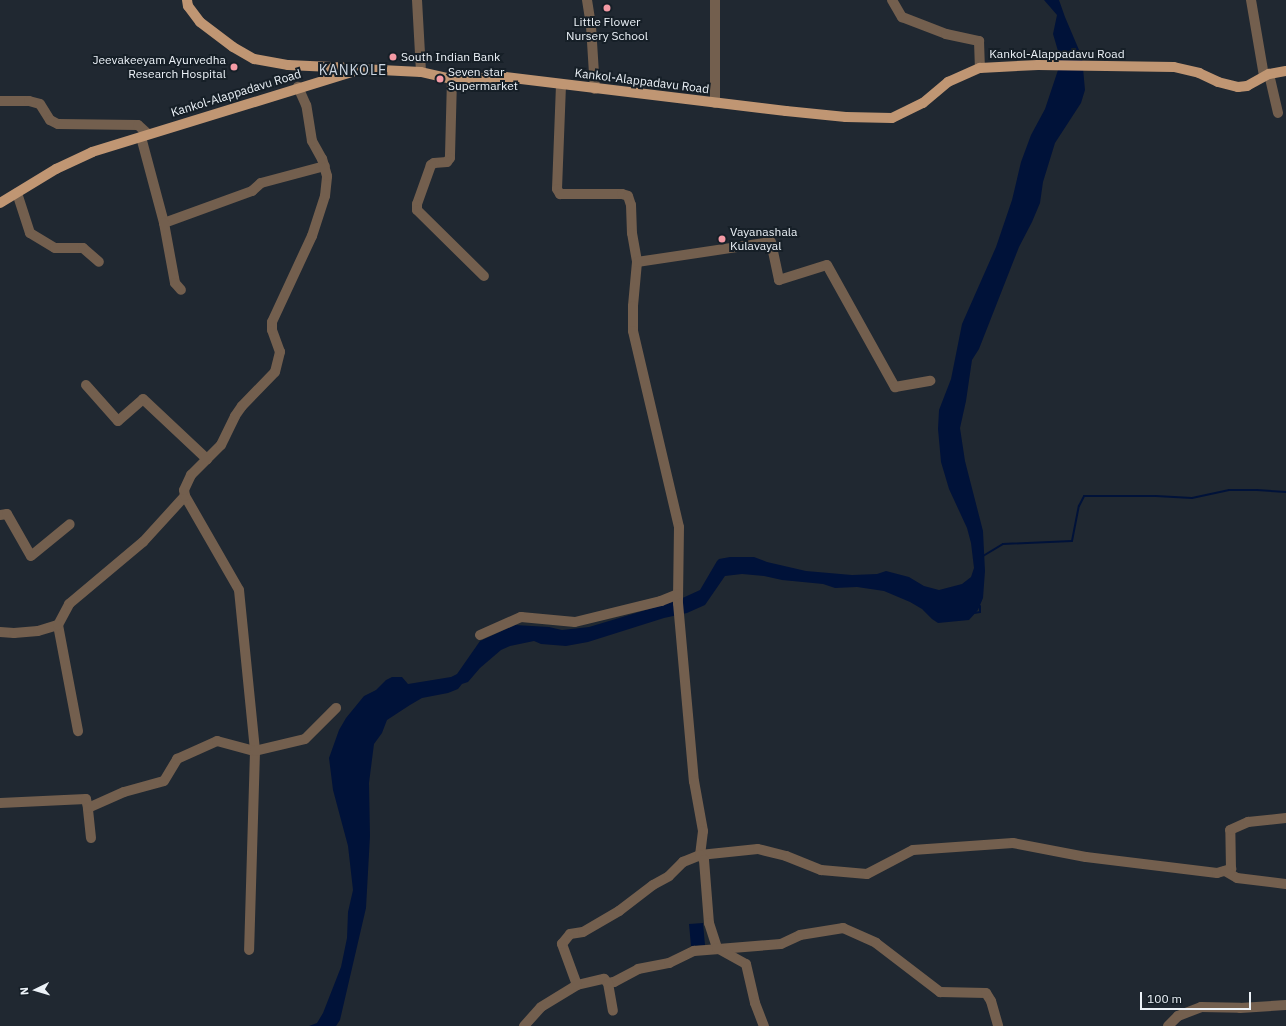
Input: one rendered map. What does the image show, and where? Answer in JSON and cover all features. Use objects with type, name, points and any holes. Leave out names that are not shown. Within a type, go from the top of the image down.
[{"type":"main road","points":[[187,0],[188,6],[200,22],[233,47],[254,59],[288,65],[360,69]]},
{"type":"main road","name":"Kankol-Alappadavu Road","points":[[0,203],[56,169],[92,152],[360,69],[421,72],[452,79],[505,78],[846,117],[892,118],[923,103],[948,82],[980,68],[1038,65],[1189,69],[1218,82],[1238,87],[1247,86],[1266,75],[1286,71]]},
{"type":"street","points":[[417,0],[421,72]]},
{"type":"street","points":[[587,0],[591,26],[595,89]]},
{"type":"street","points":[[715,0],[716,103]]},
{"type":"street","points":[[892,0],[902,17],[946,34],[979,41],[980,68]]},
{"type":"street","points":[[1251,0],[1266,75],[1278,112]]},
{"type":"street","points":[[452,79],[450,158],[447,162],[434,162],[431,165],[417,204],[417,210],[484,276]]},
{"type":"street","points":[[561,85],[557,189],[560,194],[622,194],[628,196],[631,205],[632,232],[637,262],[633,306],[633,331],[679,527],[679,611],[694,781],[703,831],[700,855],[704,860],[709,923],[717,948],[746,964],[755,1003],[764,1026]]},
{"type":"street","points":[[249,950],[255,751],[239,590],[185,496],[184,490],[191,475],[221,445],[242,406],[275,372],[279,361],[280,352],[272,330],[272,322],[312,236],[325,196],[327,176],[325,166],[312,141],[306,105],[298,87]]},
{"type":"street","points":[[0,102],[29,101],[40,104],[50,120],[58,124],[138,125],[144,136],[164,223],[175,283],[181,290]]},
{"type":"street","points":[[164,223],[252,191],[261,183],[325,166]]},
{"type":"street","points":[[17,193],[30,233],[56,248],[83,248],[99,262]]},
{"type":"street","points":[[637,262],[771,242],[780,280],[827,266],[895,387],[930,381]]},
{"type":"street","points":[[86,385],[118,421],[143,400],[207,459]]},
{"type":"street","points":[[78,731],[58,625],[69,604],[143,542],[185,496]]},
{"type":"street","points":[[0,515],[7,514],[31,556],[70,524]]},
{"type":"street","points":[[480,635],[521,617],[575,622],[661,601],[678,594]]},
{"type":"street","points":[[0,632],[14,633],[38,631],[58,625]]},
{"type":"street","points":[[88,808],[124,792],[164,781],[177,759],[217,741],[255,751],[305,739],[336,708]]},
{"type":"street","points":[[0,803],[86,799],[91,838]]},
{"type":"street","points":[[576,984],[562,944],[570,934],[583,932],[619,911],[653,885],[669,876],[684,862],[700,855],[758,849],[786,856],[821,870],[867,874],[913,850],[1013,843],[1123,862],[1217,874],[1231,869],[1230,830],[1248,822],[1286,818]]},
{"type":"street","points":[[1225,871],[1238,878],[1286,884]]},
{"type":"street","points":[[608,983],[614,982],[638,969],[669,962],[688,952],[717,948],[781,944],[800,935],[844,928],[876,943],[940,992],[986,993],[991,1001],[998,1026]]},
{"type":"street","points":[[524,1026],[541,1007],[576,984],[600,979],[604,979],[608,983],[613,1011]]},
{"type":"street","points":[[1168,1026],[1178,1016],[1201,1006],[1240,1008],[1286,1005]]},
{"type":"water","points":[[1044,0],[1059,0],[1082,57],[1085,90],[1081,103],[1055,143],[1043,182],[1040,203],[1019,247],[979,349],[972,360],[966,401],[960,428],[965,461],[983,531],[985,571],[983,598],[978,610],[969,620],[938,623],[922,609],[884,591],[857,587],[835,588],[823,584],[782,580],[764,576],[742,574],[725,576],[705,605],[687,613],[664,618],[588,642],[566,646],[541,644],[534,641],[510,646],[501,650],[480,668],[468,682],[462,684],[458,689],[448,693],[422,698],[410,705],[387,720],[382,733],[374,744],[369,783],[370,836],[366,908],[340,1020],[336,1026],[309,1026],[317,1023],[323,1013],[341,967],[347,938],[348,912],[353,890],[348,846],[333,790],[329,758],[339,730],[346,718],[364,696],[376,690],[386,680],[392,677],[402,677],[408,684],[451,677],[457,674],[480,641],[515,625],[549,627],[562,630],[589,627],[676,601],[700,590],[717,561],[719,559],[730,557],[754,557],[767,562],[806,571],[852,575],[877,574],[886,571],[909,577],[924,586],[939,590],[962,584],[971,577],[974,568],[971,543],[967,528],[949,489],[941,462],[938,429],[939,410],[951,379],[962,324],[996,247],[1012,200],[1021,162],[1031,135],[1045,109],[1058,70],[1058,51],[1053,34],[1057,15]]},
{"type":"water","points":[[703,923],[705,945],[691,946],[689,924]]},
{"type":"waterway","points":[[983,556],[1003,544],[1072,541],[1079,506],[1084,496],[1156,496],[1192,498],[1229,490],[1286,492]]},
{"type":"waterway","points":[[974,613],[980,612],[980,606]]},
{"type":"place","name":"Little Flower Nursery School","points":[[607,8]]},
{"type":"place","name":"South Indian Bank","points":[[393,57]]},
{"type":"place","name":"Jeevakeeyam Ayurvedha Research Hospital","points":[[234,67]]},
{"type":"place","name":"Seven star Supermarket","points":[[440,79]]},
{"type":"place","name":"Vayanashala Kulavayal","points":[[722,239]]},
{"type":"district","name":"KANKOLE","points":[[353,70]]}]
